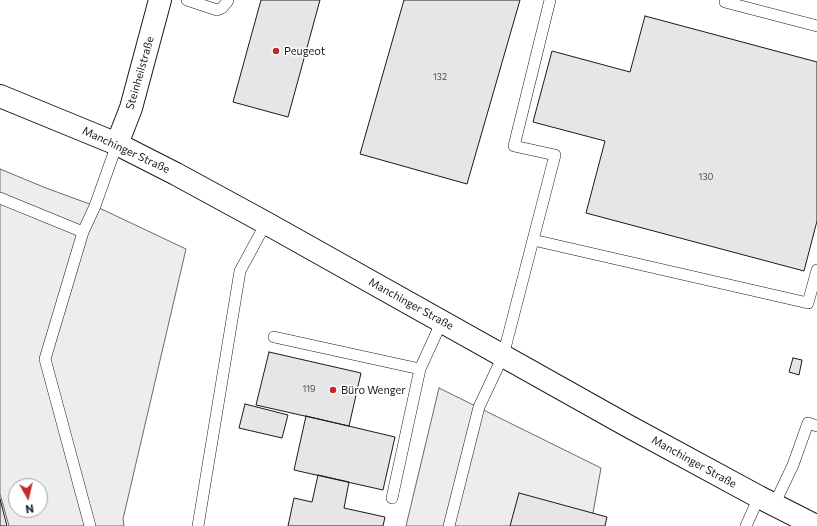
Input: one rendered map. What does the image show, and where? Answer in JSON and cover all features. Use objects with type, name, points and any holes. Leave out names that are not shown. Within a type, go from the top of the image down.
[{"type":"main road","name":"Steinheilstraße","points":[[117,144],[130,108],[160,0]]},
{"type":"main road","name":"Manchinger Straße","points":[[0,96],[117,144],[176,174],[628,426],[816,526]]},
{"type":"lane","points":[[187,0],[217,10],[222,8],[228,0]]},
{"type":"lane","points":[[449,526],[479,407],[503,356],[555,156],[514,146],[550,0]]},
{"type":"lane","points":[[725,2],[817,26]]},
{"type":"lane","points":[[90,526],[45,359],[83,232],[117,144]]},
{"type":"lane","points":[[0,198],[83,232]]},
{"type":"lane","points":[[198,526],[240,271],[266,223]]},
{"type":"lane","points":[[533,240],[808,303],[817,270]]},
{"type":"lane","points":[[392,498],[420,369],[442,322]]},
{"type":"lane","points":[[274,337],[420,369]]},
{"type":"lane","points":[[746,526],[793,466],[808,422],[817,426]]},
{"type":"shaded area","points":[[0,169],[95,206],[186,249],[123,519],[124,526],[9,526],[0,494]]},
{"type":"shaded area","points":[[439,388],[601,468],[593,513],[510,526],[406,526]]},
{"type":"building","name":"Peugeot","points":[[261,0],[320,0],[288,117],[233,102]]},
{"type":"building","points":[[404,0],[520,0],[467,184],[360,154]]},
{"type":"building","points":[[645,16],[817,62],[817,221],[804,271],[586,213],[605,141],[533,122],[552,51],[630,72]]},
{"type":"building","points":[[269,352],[361,373],[349,426],[256,405]]},
{"type":"building","points":[[793,358],[802,360],[799,375],[789,372]]},
{"type":"building","points":[[245,404],[288,415],[282,438],[239,428]]},
{"type":"building","points":[[306,416],[395,437],[383,490],[294,470]]},
{"type":"building","points":[[318,475],[349,482],[344,508],[385,517],[383,526],[288,526],[294,498],[312,502]]},
{"type":"building","points":[[519,493],[607,517],[605,526],[510,526]]},
{"type":"building","points":[[0,499],[7,526],[0,526]]},
{"type":"place","name":"Peugeot","points":[[276,51]]},
{"type":"place","name":"Büro Wenger","points":[[333,390]]}]
